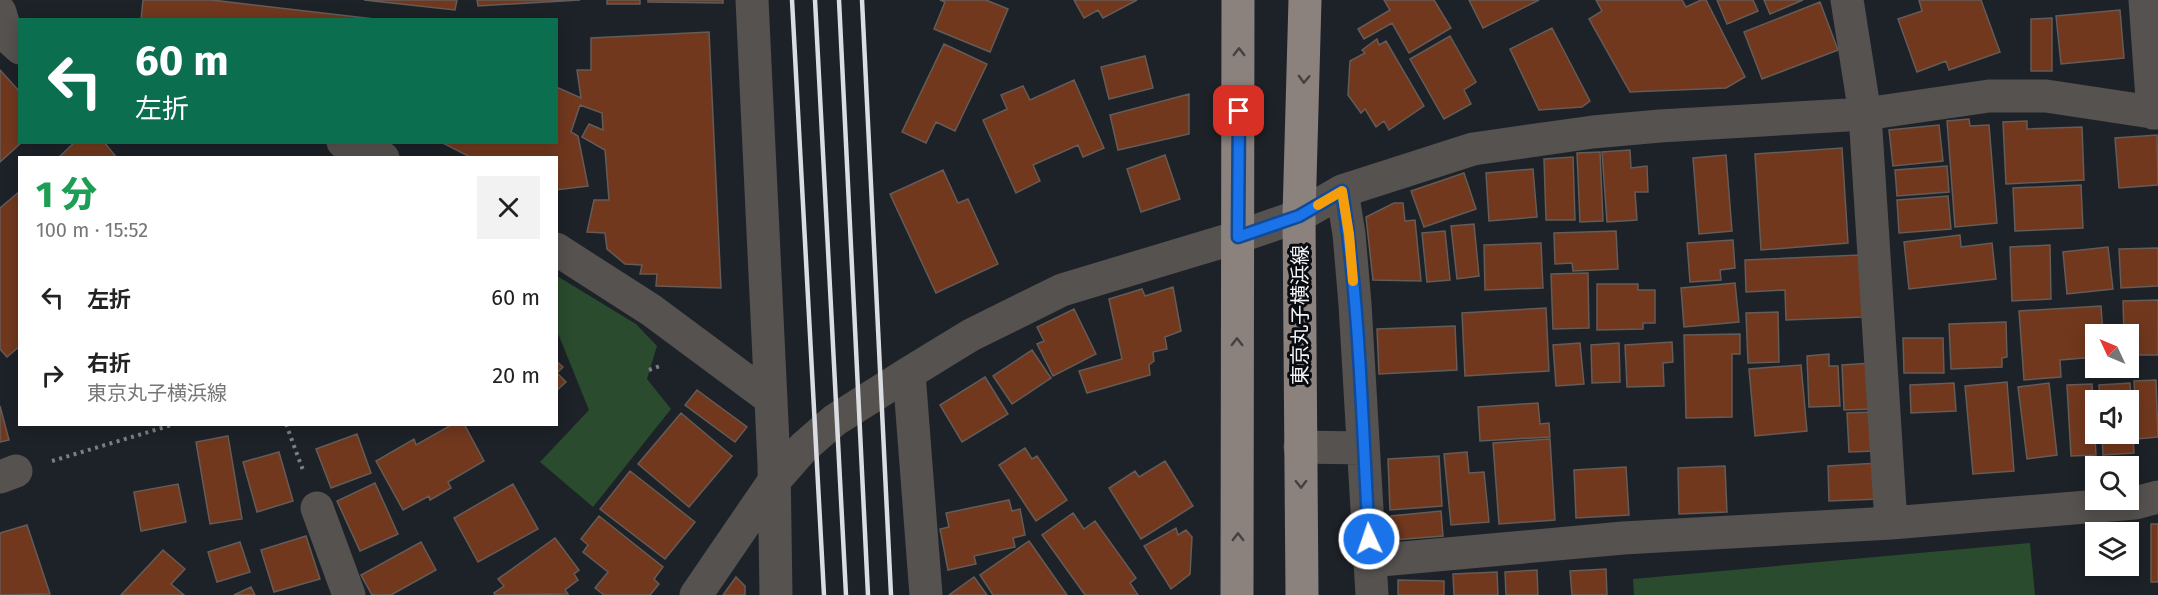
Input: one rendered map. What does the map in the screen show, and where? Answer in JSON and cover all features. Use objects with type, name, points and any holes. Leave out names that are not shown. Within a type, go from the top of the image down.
[{"type":"main road","points":[[1237,595],[1238,0]]},
{"type":"main road","name":"東京丸子横浜線","points":[[1302,595],[1299,216],[1305,0]]},
{"type":"street","points":[[752,0],[771,399],[776,595]]},
{"type":"street","points":[[1847,0],[1865,114],[1891,523]]},
{"type":"street","points":[[696,595],[774,481],[804,447],[835,420],[970,335],[1062,290],[1238,237],[1299,216],[1342,191],[1484,147],[1637,128],[1865,114],[1989,96],[2046,96],[2156,113],[2145,0]]},
{"type":"street","points":[[0,12],[7,36],[18,46]]},
{"type":"street","points":[[348,144],[378,156]]},
{"type":"street","points":[[1342,191],[1349,234],[1355,304],[1372,595]]},
{"type":"street","points":[[558,250],[651,310],[771,399]]},
{"type":"street","points":[[909,372],[926,595]]},
{"type":"street","points":[[1300,447],[1363,448]]},
{"type":"street","points":[[1370,561],[1623,538],[1891,523],[2135,503],[2158,497]]},
{"type":"street","points":[[317,508],[349,595]]},
{"type":"path","points":[[8,474],[168,426]]},
{"type":"path","points":[[287,426],[317,508]]},
{"type":"green space","points":[[558,277],[636,324],[657,346],[647,379],[671,409],[593,507],[540,462],[589,410],[558,333]]},
{"type":"green space","points":[[2030,543],[2035,595],[1634,595],[1633,579]]},
{"type":"building","points":[[143,0],[212,0],[366,18],[141,18]]},
{"type":"building","points":[[364,0],[457,0],[455,10]]},
{"type":"building","points":[[477,0],[580,0],[478,6]]},
{"type":"building","points":[[607,0],[640,0],[640,4],[607,4]]},
{"type":"building","points":[[648,0],[723,0],[723,3],[648,2]]},
{"type":"building","points":[[940,0],[986,0],[1008,9],[990,52],[934,29],[945,2]]},
{"type":"building","points":[[1074,0],[1137,0],[1103,18],[1098,10],[1084,18]]},
{"type":"building","points":[[1384,0],[1434,0],[1451,28],[1409,53],[1392,23],[1364,39],[1358,29],[1390,10]]},
{"type":"building","points":[[1469,0],[1539,0],[1483,28]]},
{"type":"building","points":[[1596,0],[1682,0],[1686,7],[1706,0],[1745,77],[1726,88],[1630,92],[1589,19],[1602,11]]},
{"type":"building","points":[[1717,0],[1753,0],[1758,11],[1727,24]]},
{"type":"building","points":[[1764,0],[1803,0],[1770,14]]},
{"type":"building","points":[[1919,0],[1981,0],[2000,52],[1949,70],[1946,61],[1917,72],[1898,19],[1922,11]]},
{"type":"building","points":[[1820,2],[1838,50],[1762,79],[1744,32]]},
{"type":"building","points":[[2120,10],[2124,58],[2061,64],[2056,16]]},
{"type":"building","points":[[2052,18],[2052,71],[2031,71],[2031,19]]},
{"type":"building","points":[[1552,28],[1590,101],[1582,107],[1539,110],[1510,49]]},
{"type":"building","points":[[709,32],[721,288],[656,286],[657,274],[640,274],[642,265],[625,264],[607,249],[605,233],[587,232],[594,200],[609,200],[605,150],[582,137],[589,124],[603,130],[602,113],[580,105],[571,132],[578,136],[588,186],[558,190],[558,156],[468,156],[445,144],[558,144],[558,88],[581,98],[577,70],[591,70],[591,38]]},
{"type":"building","points":[[1450,36],[1476,82],[1464,90],[1471,104],[1444,119],[1410,59]]},
{"type":"building","points":[[1377,39],[1379,45],[1386,41],[1424,106],[1389,130],[1384,121],[1376,127],[1365,109],[1361,113],[1348,95],[1350,61],[1365,53],[1362,50]]},
{"type":"building","points":[[944,44],[987,64],[955,131],[936,122],[926,143],[902,132]]},
{"type":"building","points":[[1145,56],[1153,88],[1109,99],[1101,67]]},
{"type":"building","points":[[0,70],[18,90],[20,144],[0,162]]},
{"type":"building","points":[[1074,80],[1104,148],[1083,157],[1078,145],[1033,165],[1040,181],[1016,193],[983,120],[1007,109],[1001,95],[1023,86],[1030,100]]},
{"type":"building","points":[[1189,94],[1189,134],[1118,150],[1110,115]]},
{"type":"building","points":[[1969,119],[1970,126],[1989,125],[1997,223],[1955,227],[1947,121]]},
{"type":"building","points":[[2027,121],[2027,129],[2082,127],[2084,180],[2006,184],[2003,122]]},
{"type":"building","points":[[1939,125],[1943,161],[1893,166],[1889,130]]},
{"type":"building","points":[[2157,135],[2158,185],[2119,188],[2115,138]]},
{"type":"building","points":[[73,144],[106,144],[115,156],[60,156]]},
{"type":"building","points":[[1842,148],[1848,243],[1761,250],[1755,154]]},
{"type":"building","points":[[1630,150],[1631,168],[1647,166],[1648,192],[1635,192],[1637,220],[1607,222],[1602,152]]},
{"type":"building","points":[[1600,152],[1603,221],[1580,222],[1577,153]]},
{"type":"building","points":[[1165,155],[1180,199],[1141,212],[1127,169]]},
{"type":"building","points":[[1726,155],[1732,231],[1699,234],[1693,158]]},
{"type":"building","points":[[1573,157],[1575,220],[1546,220],[1544,159]]},
{"type":"building","points":[[1947,166],[1949,192],[1897,196],[1895,170]]},
{"type":"building","points":[[1533,169],[1537,217],[1489,221],[1486,173]]},
{"type":"building","points":[[943,170],[958,203],[968,199],[998,264],[936,293],[890,194]]},
{"type":"building","points":[[1464,173],[1476,209],[1424,227],[1411,191]]},
{"type":"building","points":[[2081,185],[2083,228],[2015,231],[2013,188]]},
{"type":"building","points":[[18,193],[18,348],[7,357],[0,349],[0,208]]},
{"type":"building","points":[[1948,196],[1951,229],[1899,233],[1897,200]]},
{"type":"building","points":[[1394,203],[1403,203],[1405,221],[1415,220],[1421,281],[1373,280],[1366,217]]},
{"type":"building","points":[[1474,224],[1479,276],[1457,279],[1451,226]]},
{"type":"building","points":[[1445,231],[1450,280],[1427,282],[1422,233]]},
{"type":"building","points":[[1616,231],[1618,269],[1573,271],[1572,263],[1555,264],[1554,233]]},
{"type":"building","points":[[1960,235],[1961,247],[1992,243],[1996,279],[1909,289],[1904,242]]},
{"type":"building","points":[[1733,240],[1735,268],[1720,270],[1721,280],[1690,282],[1687,243]]},
{"type":"building","points":[[1541,243],[1543,288],[1485,290],[1484,245]]},
{"type":"building","points":[[2050,245],[2051,299],[2012,301],[2010,247]]},
{"type":"building","points":[[2108,247],[2113,289],[2067,294],[2063,252]]},
{"type":"building","points":[[2158,248],[2158,286],[2121,288],[2119,249]]},
{"type":"building","points":[[1860,255],[1863,317],[1786,320],[1785,290],[1746,292],[1745,260]]},
{"type":"building","points":[[1588,273],[1589,328],[1553,329],[1551,274]]},
{"type":"building","points":[[1735,283],[1739,322],[1684,327],[1681,288]]},
{"type":"building","points":[[1597,284],[1638,284],[1638,290],[1655,290],[1655,323],[1643,323],[1643,329],[1597,330]]},
{"type":"building","points":[[1173,287],[1181,331],[1165,337],[1167,349],[1153,352],[1154,361],[1149,365],[1150,375],[1087,393],[1079,371],[1122,359],[1109,299],[1142,289],[1145,296]]},
{"type":"building","points":[[2158,300],[2158,355],[2139,355],[2139,324],[2124,324],[2123,301]]},
{"type":"building","points":[[2101,306],[2102,324],[2085,324],[2085,358],[2060,360],[2061,377],[2024,380],[2019,311]]},
{"type":"building","points":[[1546,308],[1549,371],[1465,376],[1462,313]]},
{"type":"building","points":[[1074,309],[1096,354],[1053,376],[1037,344],[1044,341],[1037,327]]},
{"type":"building","points":[[1778,312],[1779,362],[1748,363],[1746,313]]},
{"type":"building","points":[[2006,322],[2007,357],[2002,358],[2002,367],[1951,369],[1949,324]]},
{"type":"building","points":[[1455,326],[1457,370],[1379,374],[1377,329]]},
{"type":"building","points":[[1740,334],[1740,354],[1732,354],[1732,417],[1686,418],[1684,335]]},
{"type":"building","points":[[1903,338],[1943,338],[1944,373],[1904,373]]},
{"type":"building","points":[[1672,342],[1673,362],[1663,363],[1664,386],[1627,387],[1625,345]]},
{"type":"building","points":[[1580,343],[1584,384],[1556,386],[1553,345]]},
{"type":"building","points":[[1619,343],[1620,382],[1592,383],[1591,345]]},
{"type":"building","points":[[1032,350],[1051,378],[1012,404],[993,376]]},
{"type":"building","points":[[1829,354],[1829,366],[1838,366],[1840,406],[1809,407],[1807,356]]},
{"type":"building","points":[[558,363],[563,367],[558,372]]},
{"type":"building","points":[[1872,363],[1875,409],[1844,410],[1842,365]]},
{"type":"building","points":[[1801,365],[1807,431],[1755,436],[1749,369]]},
{"type":"building","points":[[558,374],[566,382],[558,389]]},
{"type":"building","points":[[985,377],[1008,414],[962,442],[940,405]]},
{"type":"building","points":[[2156,380],[2158,437],[2139,439],[2139,390],[2134,390],[2134,381]]},
{"type":"building","points":[[2007,382],[2014,471],[1973,474],[1965,386]]},
{"type":"building","points":[[1954,383],[1956,411],[1911,413],[1910,385]]},
{"type":"building","points":[[2049,383],[2057,455],[2027,459],[2018,387]]},
{"type":"building","points":[[2130,383],[2130,390],[2099,390],[2099,385]]},
{"type":"building","points":[[2092,384],[2092,390],[2085,390],[2085,444],[2095,444],[2096,455],[2071,456],[2067,385]]},
{"type":"building","points":[[697,390],[747,427],[735,442],[685,405]]},
{"type":"building","points":[[1538,403],[1540,424],[1549,423],[1550,437],[1480,441],[1478,407]]},
{"type":"building","points":[[0,406],[9,440],[0,442]]},
{"type":"building","points":[[1874,412],[1875,451],[1849,452],[1847,413]]},
{"type":"building","points":[[681,413],[732,456],[689,507],[638,464]]},
{"type":"building","points":[[449,426],[465,426],[484,461],[448,482],[451,488],[430,500],[429,496],[403,510],[376,461],[414,439],[416,445]]},
{"type":"building","points":[[357,434],[371,473],[331,488],[316,449]]},
{"type":"building","points":[[228,436],[242,519],[210,524],[196,442]]},
{"type":"building","points":[[1550,439],[1555,520],[1499,524],[1493,443]]},
{"type":"building","points":[[2102,444],[2133,444],[2134,453],[2103,455]]},
{"type":"building","points":[[1025,448],[1032,459],[1037,456],[1067,500],[1036,521],[999,465]]},
{"type":"building","points":[[279,452],[293,501],[257,512],[243,462]]},
{"type":"building","points":[[1467,452],[1469,473],[1484,472],[1489,522],[1451,525],[1444,454]]},
{"type":"building","points":[[1439,456],[1442,506],[1390,510],[1388,459]]},
{"type":"building","points":[[1165,461],[1193,506],[1141,539],[1109,488],[1135,471],[1139,477]]},
{"type":"building","points":[[1878,463],[1880,499],[1829,501],[1828,466]]},
{"type":"building","points":[[1725,466],[1727,512],[1679,514],[1678,468]]},
{"type":"building","points":[[1626,467],[1629,515],[1576,518],[1574,470]]},
{"type":"building","points":[[630,471],[695,522],[665,559],[600,509]]},
{"type":"building","points":[[375,483],[398,534],[360,551],[337,501]]},
{"type":"building","points":[[178,484],[186,522],[141,531],[134,492]]},
{"type":"building","points":[[513,484],[538,529],[478,562],[454,518]]},
{"type":"building","points":[[1009,500],[1012,511],[1020,509],[1025,535],[1013,538],[1015,547],[974,556],[976,564],[948,570],[940,529],[949,527],[946,513]]},
{"type":"building","points":[[1441,511],[1443,536],[1393,540],[1391,516]]},
{"type":"building","points":[[1073,513],[1084,529],[1095,521],[1136,578],[1130,583],[1138,595],[1085,595],[1042,535]]},
{"type":"building","points":[[599,516],[663,567],[654,579],[659,584],[650,595],[604,595],[595,588],[608,572],[583,552],[588,545],[581,539]]},
{"type":"building","points":[[2151,524],[2158,524],[2158,582],[2151,582]]},
{"type":"building","points":[[27,525],[50,594],[0,595],[0,533]]},
{"type":"building","points":[[1176,528],[1178,535],[1186,530],[1192,537],[1190,574],[1171,589],[1144,546]]},
{"type":"building","points":[[306,536],[320,579],[274,592],[261,550]]},
{"type":"building","points":[[555,538],[579,570],[574,574],[578,580],[565,590],[568,594],[495,595],[494,593],[504,586],[498,579]]},
{"type":"building","points":[[1029,541],[1067,595],[993,595],[980,575]]},
{"type":"building","points":[[240,542],[250,572],[217,582],[208,552]]},
{"type":"building","points":[[421,542],[436,570],[391,595],[372,595],[361,575]]},
{"type":"building","points":[[163,550],[185,569],[171,584],[184,595],[121,595]]},
{"type":"building","points":[[1606,569],[1607,595],[1572,595],[1570,571]]},
{"type":"building","points":[[1537,570],[1538,595],[1506,595],[1505,572]]},
{"type":"building","points":[[1497,572],[1498,595],[1454,595],[1453,574]]},
{"type":"building","points":[[736,577],[745,586],[745,595],[723,595]]},
{"type":"building","points":[[974,577],[987,595],[949,595]]},
{"type":"building","points":[[1398,580],[1444,581],[1444,595],[1398,595]]},
{"type":"building","points":[[251,587],[255,595],[234,595]]},
{"type":"railway","points":[[792,0],[824,595]]},
{"type":"railway","points":[[815,0],[846,595]]},
{"type":"railway","points":[[839,0],[868,595]]},
{"type":"railway","points":[[862,0],[891,595]]},
{"type":"slow traffic","points":[[1318,205],[1342,191],[1353,281]]},
{"type":"route","points":[[1239,111],[1238,237],[1299,216],[1342,191],[1349,234],[1355,304],[1369,539]]}]
